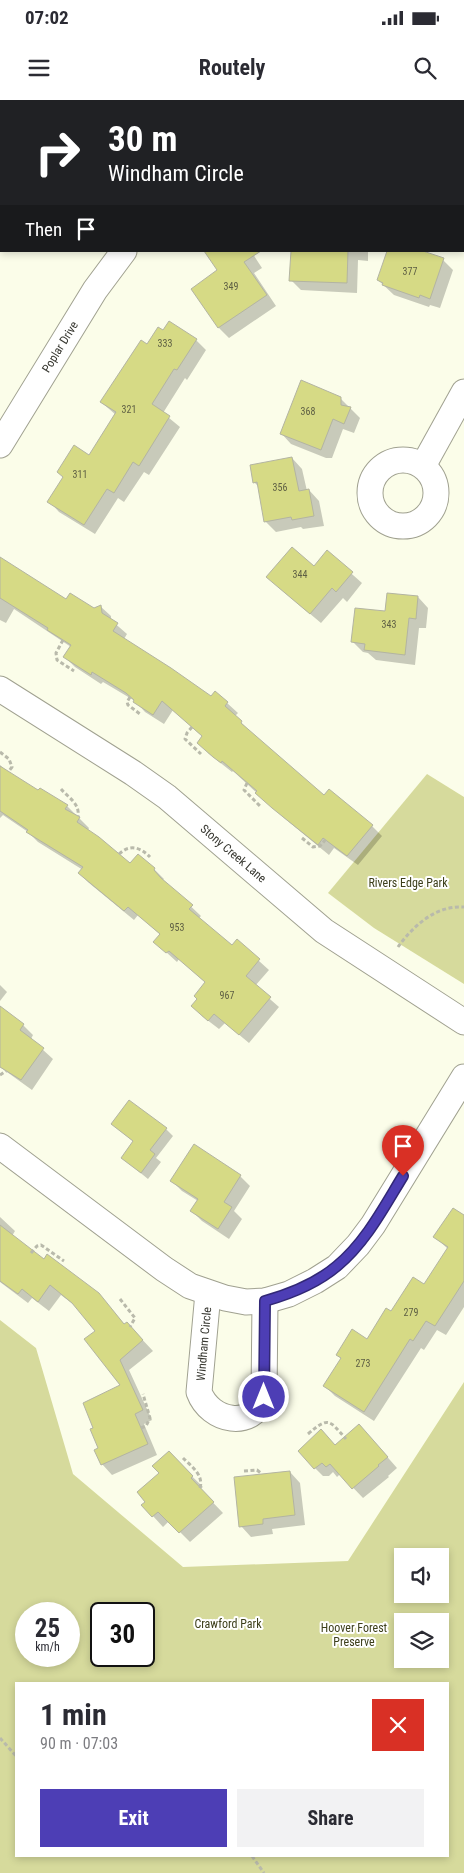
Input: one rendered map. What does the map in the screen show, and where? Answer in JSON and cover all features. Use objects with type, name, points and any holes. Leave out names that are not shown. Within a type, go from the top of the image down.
[{"type":"street","name":"Poplar Drive","points":[[0,445],[95,290],[123,252]]},
{"type":"street","points":[[423,466],[464,392]]},
{"type":"street","name":"Stony Creek Lane","points":[[0,689],[167,797],[324,932],[464,1022]]},
{"type":"street","name":"Windham Circle","points":[[0,1146],[164,1270],[190,1286],[225,1298],[246,1302],[265,1301],[289,1294],[337,1267],[358,1245],[373,1225],[464,1078]]},
{"type":"street","name":"Windham Circle","points":[[208,1293],[199,1392],[202,1401],[210,1410],[220,1416],[232,1418],[242,1418],[254,1413],[261,1406],[264,1397],[265,1301]]},
{"type":"path","points":[[63,640],[56,653],[58,660],[74,671]]},
{"type":"path","points":[[130,697],[127,702],[128,706],[140,714]]},
{"type":"path","points":[[192,727],[185,739],[201,754]]},
{"type":"path","points":[[0,752],[11,763],[12,767],[9,772]]},
{"type":"path","points":[[247,783],[244,790],[260,806]]},
{"type":"path","points":[[61,790],[74,803],[79,811],[78,816]]},
{"type":"path","points":[[302,838],[313,847],[320,846],[326,838]]},
{"type":"path","points":[[119,854],[123,850],[135,847],[143,850],[150,856]]},
{"type":"path","points":[[398,946],[418,924],[436,912],[464,907]]},
{"type":"path","points":[[0,1075],[6,1071]]},
{"type":"path","points":[[30,1253],[36,1246],[42,1245],[64,1260]]},
{"type":"path","points":[[120,1299],[135,1318],[130,1326]]},
{"type":"path","points":[[141,1428],[146,1426],[150,1418],[143,1394]]},
{"type":"path","points":[[308,1434],[319,1425],[327,1422],[331,1423],[346,1439]]},
{"type":"path","points":[[183,1458],[201,1478],[202,1485],[200,1488]]},
{"type":"path","points":[[244,1471],[257,1470],[262,1474]]},
{"type":"path","points":[[0,1738],[15,1755]]},
{"type":"path","points":[[253,1857],[264,1873]]},
{"type":"green space","name":"Rivers Edge Park","points":[[427,774],[464,797],[464,984],[374,928],[328,893]]},
{"type":"green space","points":[[0,1320],[36,1348],[73,1474],[183,1567],[348,1561],[464,1382],[464,1873],[0,1873]]},
{"type":"building","points":[[205,252],[259,252],[244,262],[267,295],[218,328],[191,289],[217,270]]},
{"type":"building","points":[[291,252],[348,252],[347,283],[289,281]]},
{"type":"building","points":[[387,252],[426,252],[444,258],[430,299],[420,295],[419,298],[382,285],[383,283],[377,280]]},
{"type":"building","points":[[169,321],[197,339],[177,370],[174,369],[152,404],[170,416],[139,466],[133,462],[114,493],[107,489],[84,525],[47,502],[63,477],[57,472],[74,445],[89,455],[116,412],[100,402],[141,340],[147,344],[158,327],[163,330]]},
{"type":"building","points":[[301,380],[341,397],[341,405],[351,407],[344,424],[333,419],[321,450],[280,434]]},
{"type":"building","points":[[292,457],[299,491],[309,489],[314,516],[292,520],[291,517],[264,522],[257,482],[253,483],[250,465]]},
{"type":"building","points":[[292,547],[314,566],[327,550],[353,572],[336,592],[332,588],[310,614],[266,577]]},
{"type":"building","points":[[0,557],[66,599],[70,593],[94,608],[101,605],[102,613],[118,623],[113,631],[211,696],[215,691],[228,702],[225,706],[242,721],[241,723],[324,795],[329,789],[373,825],[347,856],[323,838],[318,845],[272,808],[255,793],[257,791],[222,761],[221,763],[197,743],[202,736],[162,701],[153,715],[133,702],[134,700],[126,693],[92,672],[91,675],[63,657],[71,645],[0,598]]},
{"type":"building","points":[[387,593],[418,596],[416,619],[409,618],[405,655],[364,650],[365,644],[351,642],[355,608],[385,611]]},
{"type":"building","points":[[0,766],[38,790],[40,788],[68,805],[65,809],[80,817],[77,822],[99,837],[130,863],[138,854],[155,868],[154,870],[161,878],[193,905],[189,909],[232,945],[237,939],[260,959],[246,976],[271,997],[239,1035],[214,1014],[208,1021],[191,1006],[197,999],[194,996],[205,982],[169,951],[166,953],[153,942],[160,934],[128,907],[124,911],[78,873],[83,867],[26,832],[28,830],[0,811]]},
{"type":"building","points":[[0,1006],[24,1024],[20,1030],[44,1048],[21,1080],[0,1067]]},
{"type":"building","points":[[129,1100],[167,1128],[150,1150],[155,1154],[141,1173],[121,1158],[133,1141],[111,1124]]},
{"type":"building","points":[[194,1144],[241,1175],[224,1202],[232,1207],[218,1229],[190,1211],[198,1199],[170,1181]]},
{"type":"building","points":[[453,1208],[464,1215],[464,1281],[435,1326],[426,1321],[413,1341],[410,1339],[364,1412],[323,1386],[341,1358],[336,1355],[352,1329],[367,1339],[386,1308],[391,1311],[413,1277],[424,1284],[448,1247],[433,1237]]},
{"type":"building","points":[[0,1225],[44,1259],[47,1254],[99,1293],[124,1324],[127,1322],[143,1340],[120,1360],[143,1410],[135,1414],[148,1444],[101,1465],[94,1450],[98,1448],[90,1429],[93,1428],[83,1403],[120,1385],[84,1339],[95,1331],[72,1303],[50,1285],[38,1302],[22,1289],[18,1294],[0,1281]]},
{"type":"building","points":[[359,1424],[388,1457],[352,1489],[330,1464],[326,1467],[322,1463],[314,1469],[298,1451],[321,1429],[335,1445]]},
{"type":"building","points":[[169,1451],[214,1502],[179,1533],[158,1512],[152,1517],[141,1505],[145,1502],[137,1492],[159,1473],[152,1466]]},
{"type":"building","points":[[290,1471],[295,1515],[263,1519],[263,1524],[239,1527],[234,1477]]},
{"type":"route","points":[[264,1397],[265,1301],[289,1294],[337,1267],[358,1245],[373,1225],[403,1176]]},
{"type":"park label","name":"Crawford Park","points":[[228,1624]]},
{"type":"park label","name":"Hoover Forest Preserve","points":[[354,1635]]}]
